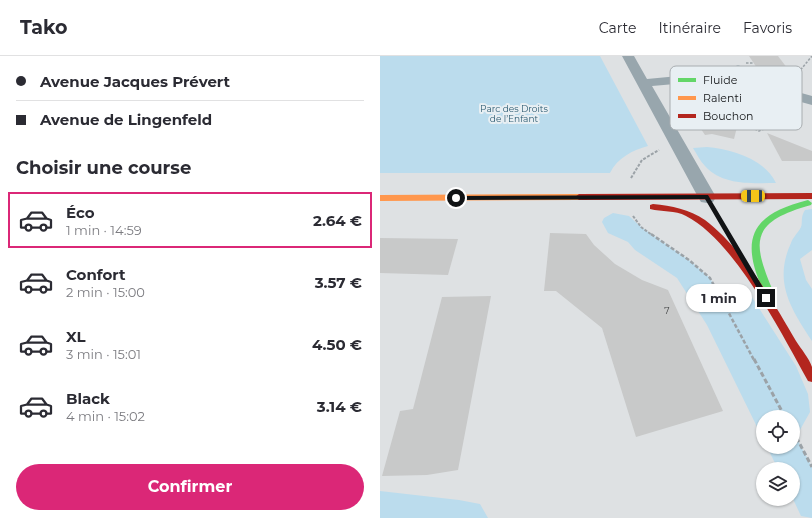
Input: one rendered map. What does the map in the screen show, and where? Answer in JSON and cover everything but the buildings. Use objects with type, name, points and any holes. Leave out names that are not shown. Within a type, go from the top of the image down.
[{"type":"street","points":[[628,56],[670,130]]},
{"type":"street","points":[[644,83],[670,81]]},
{"type":"street","points":[[802,98],[812,101]]},
{"type":"street","points":[[670,130],[709,200]]},
{"type":"street","points":[[380,198],[574,197],[630,200],[709,200],[812,196]]},
{"type":"street","points":[[630,200],[674,209],[689,214],[704,224],[727,247],[777,316]]},
{"type":"street","points":[[777,316],[755,251],[757,233],[765,222],[782,209],[812,202]]},
{"type":"street","points":[[727,231],[812,377]]},
{"type":"path","points":[[802,68],[812,56]]},
{"type":"path","points":[[661,149],[642,160],[635,169],[629,185],[630,200],[635,220],[641,227],[689,260],[710,278],[782,410]]},
{"type":"path","points":[[800,444],[812,467]]},
{"type":"green space","name":"Parc des Droits de l’Enfant","points":[[380,56],[600,56],[648,146],[626,155],[617,163],[610,173],[380,173]]},
{"type":"green space","points":[[707,147],[736,153],[756,162],[771,175],[776,183],[738,182],[720,177],[705,166],[693,148]]},
{"type":"green space","points":[[812,209],[812,250],[800,259],[806,280],[812,289],[812,341],[791,306],[784,283],[784,270],[786,257],[791,243],[801,227],[803,213],[805,210]]},
{"type":"green space","points":[[613,213],[629,216],[641,227],[689,260],[710,278],[719,294],[735,290],[748,291],[796,366],[808,394],[810,412],[800,430],[800,410],[756,410],[756,425],[707,325],[677,278],[635,250],[628,242],[608,233],[602,222],[604,218]]},
{"type":"green space","points":[[800,444],[812,467],[812,518],[801,516],[796,506],[800,506],[800,462],[774,462],[770,454],[800,454]]},
{"type":"green space","points":[[380,491],[459,500],[480,504],[488,518],[380,518]]},
{"type":"traffic: fast","points":[[771,298],[756,258],[755,241],[758,232],[764,224],[779,213],[789,208],[808,203]]},
{"type":"traffic: slow","points":[[380,198],[579,197]]},
{"type":"traffic: jam","points":[[579,197],[812,196]]},
{"type":"traffic: jam","points":[[653,207],[685,212],[702,222],[738,260],[777,316]]},
{"type":"traffic: jam","points":[[770,305],[812,377]]},
{"type":"route","points":[[456,198],[706,197],[766,298]]}]
